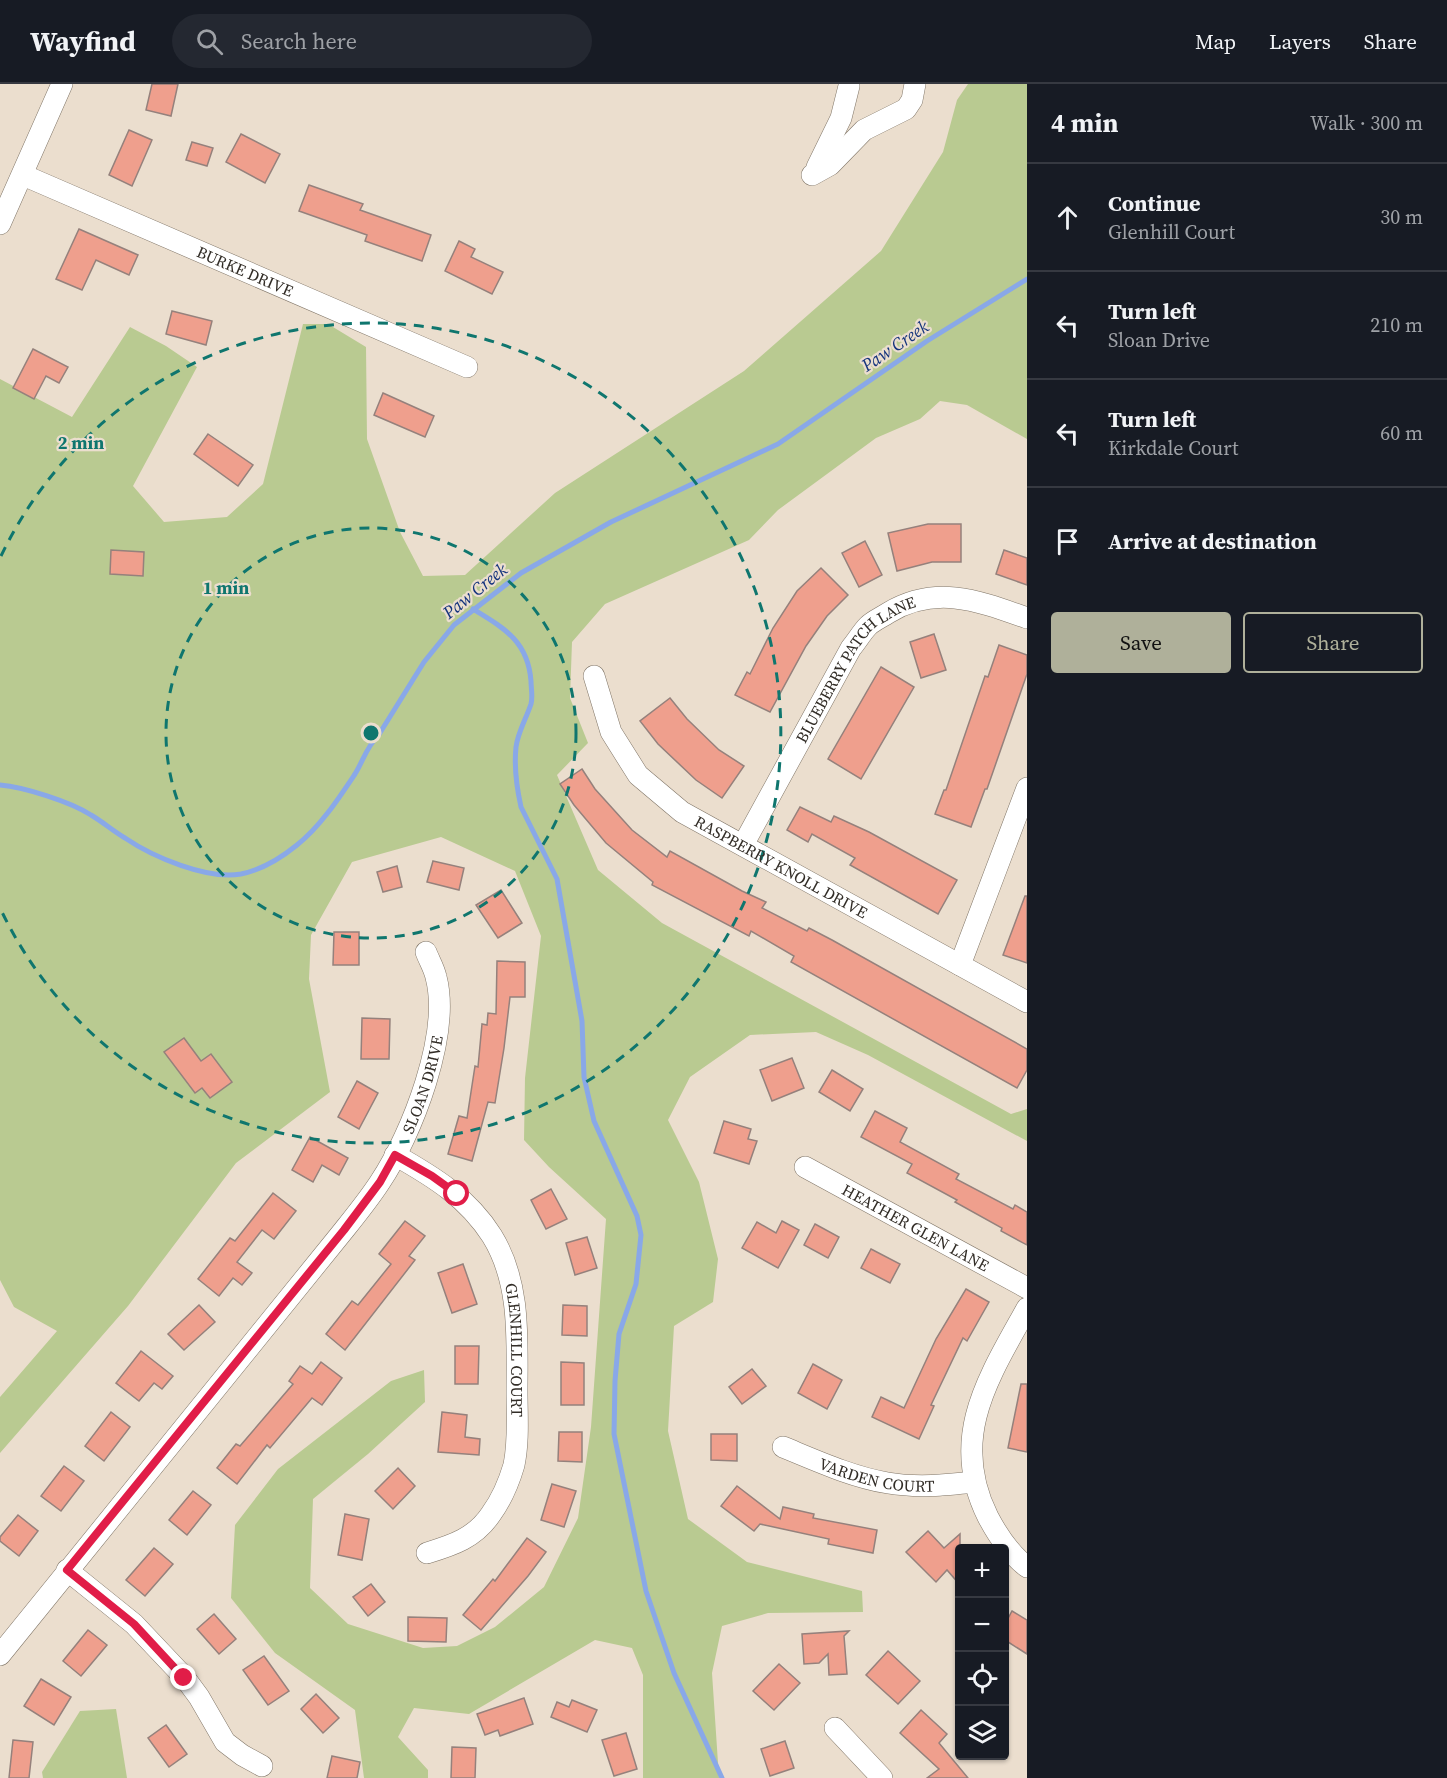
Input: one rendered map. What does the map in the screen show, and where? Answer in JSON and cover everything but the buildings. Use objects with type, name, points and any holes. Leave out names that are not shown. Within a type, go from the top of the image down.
[{"type":"street","points":[[0,224],[62,84]]},
{"type":"street","points":[[850,85],[841,118],[812,175],[830,165],[864,130],[906,109],[912,100],[915,84]]},
{"type":"street","points":[[850,85],[856,105],[874,117],[885,118]]},
{"type":"street","name":"BURKE DRIVE","points":[[23,176],[467,367]]},
{"type":"street","name":"BLUEBERRY PATCH LANE","points":[[743,845],[851,648],[869,625],[903,604],[930,598],[960,597],[1027,618]]},
{"type":"street","name":"RASPBERRY KNOLL DRIVE","points":[[594,676],[610,732],[638,775],[682,812],[1027,1002]]},
{"type":"street","points":[[960,965],[1027,788]]},
{"type":"street","name":"SLOAN DRIVE","points":[[0,1654],[344,1230],[380,1182],[419,1104],[431,1066],[440,999],[436,976],[426,952]]},
{"type":"street","name":"GLENHILL COURT","points":[[395,1155],[432,1176],[457,1194],[475,1213],[499,1249],[511,1282],[516,1309],[517,1437],[514,1464],[506,1490],[490,1515],[476,1531],[462,1541],[427,1553]]},
{"type":"street","name":"HEATHER GLEN LANE","points":[[805,1167],[1027,1288]]},
{"type":"street","points":[[1027,1308],[988,1379],[974,1425],[972,1451],[975,1482],[981,1503],[994,1529],[1011,1552],[1027,1567]]},
{"type":"street","name":"VARDEN COURT","points":[[783,1447],[856,1476],[889,1484],[933,1486],[975,1482]]},
{"type":"street","points":[[67,1570],[134,1624],[199,1697],[225,1742],[262,1766]]},
{"type":"street","points":[[835,1728],[882,1778]]},
{"type":"green space","points":[[968,84],[1027,84],[1027,439],[967,405],[940,401],[920,419],[876,438],[778,510],[749,540],[605,604],[572,642],[570,698],[588,743],[557,775],[598,870],[662,923],[1011,1114],[1027,1109],[1027,1141],[868,1055],[816,1032],[750,1035],[690,1077],[668,1120],[699,1182],[718,1259],[713,1302],[674,1326],[668,1431],[688,1519],[747,1562],[862,1591],[863,1612],[768,1613],[722,1626],[712,1673],[719,1778],[643,1778],[643,1675],[632,1648],[595,1640],[469,1714],[414,1708],[398,1737],[428,1770],[428,1778],[364,1778],[355,1710],[275,1653],[231,1598],[235,1525],[278,1469],[391,1381],[424,1370],[425,1402],[368,1454],[313,1499],[310,1588],[348,1624],[423,1648],[457,1646],[495,1627],[544,1587],[578,1518],[591,1427],[606,1219],[549,1167],[524,1140],[525,1078],[541,936],[515,871],[441,837],[352,862],[311,935],[309,979],[330,1092],[236,1163],[128,1306],[0,1453],[0,1397],[57,1331],[14,1307],[0,1280],[0,379],[72,417],[130,327],[166,346],[197,367],[133,486],[164,522],[227,517],[263,484],[303,324],[328,324],[366,347],[367,439],[400,532],[423,576],[465,575],[555,493],[744,371],[881,251],[943,152],[957,100]]},
{"type":"green space","points":[[116,1709],[127,1778],[43,1778],[42,1772],[80,1711]]},
{"type":"waterway","name":"Paw Creek","points":[[0,785],[34,792],[72,805],[150,852],[181,865],[212,874],[241,874],[278,859],[314,830],[329,812],[424,662],[454,625],[521,573],[611,522],[778,444],[927,341],[1027,279]]},
{"type":"waterway","points":[[473,609],[512,637],[520,646],[529,667],[532,701],[518,736],[515,754],[521,807],[557,879],[582,1021],[584,1077],[594,1121],[637,1216],[641,1235],[636,1284],[619,1334],[614,1434],[646,1591],[674,1673],[722,1778]]},
{"type":"route","points":[[184,1678],[134,1624],[67,1570],[344,1230],[380,1182],[395,1155],[432,1176],[457,1194]]}]
